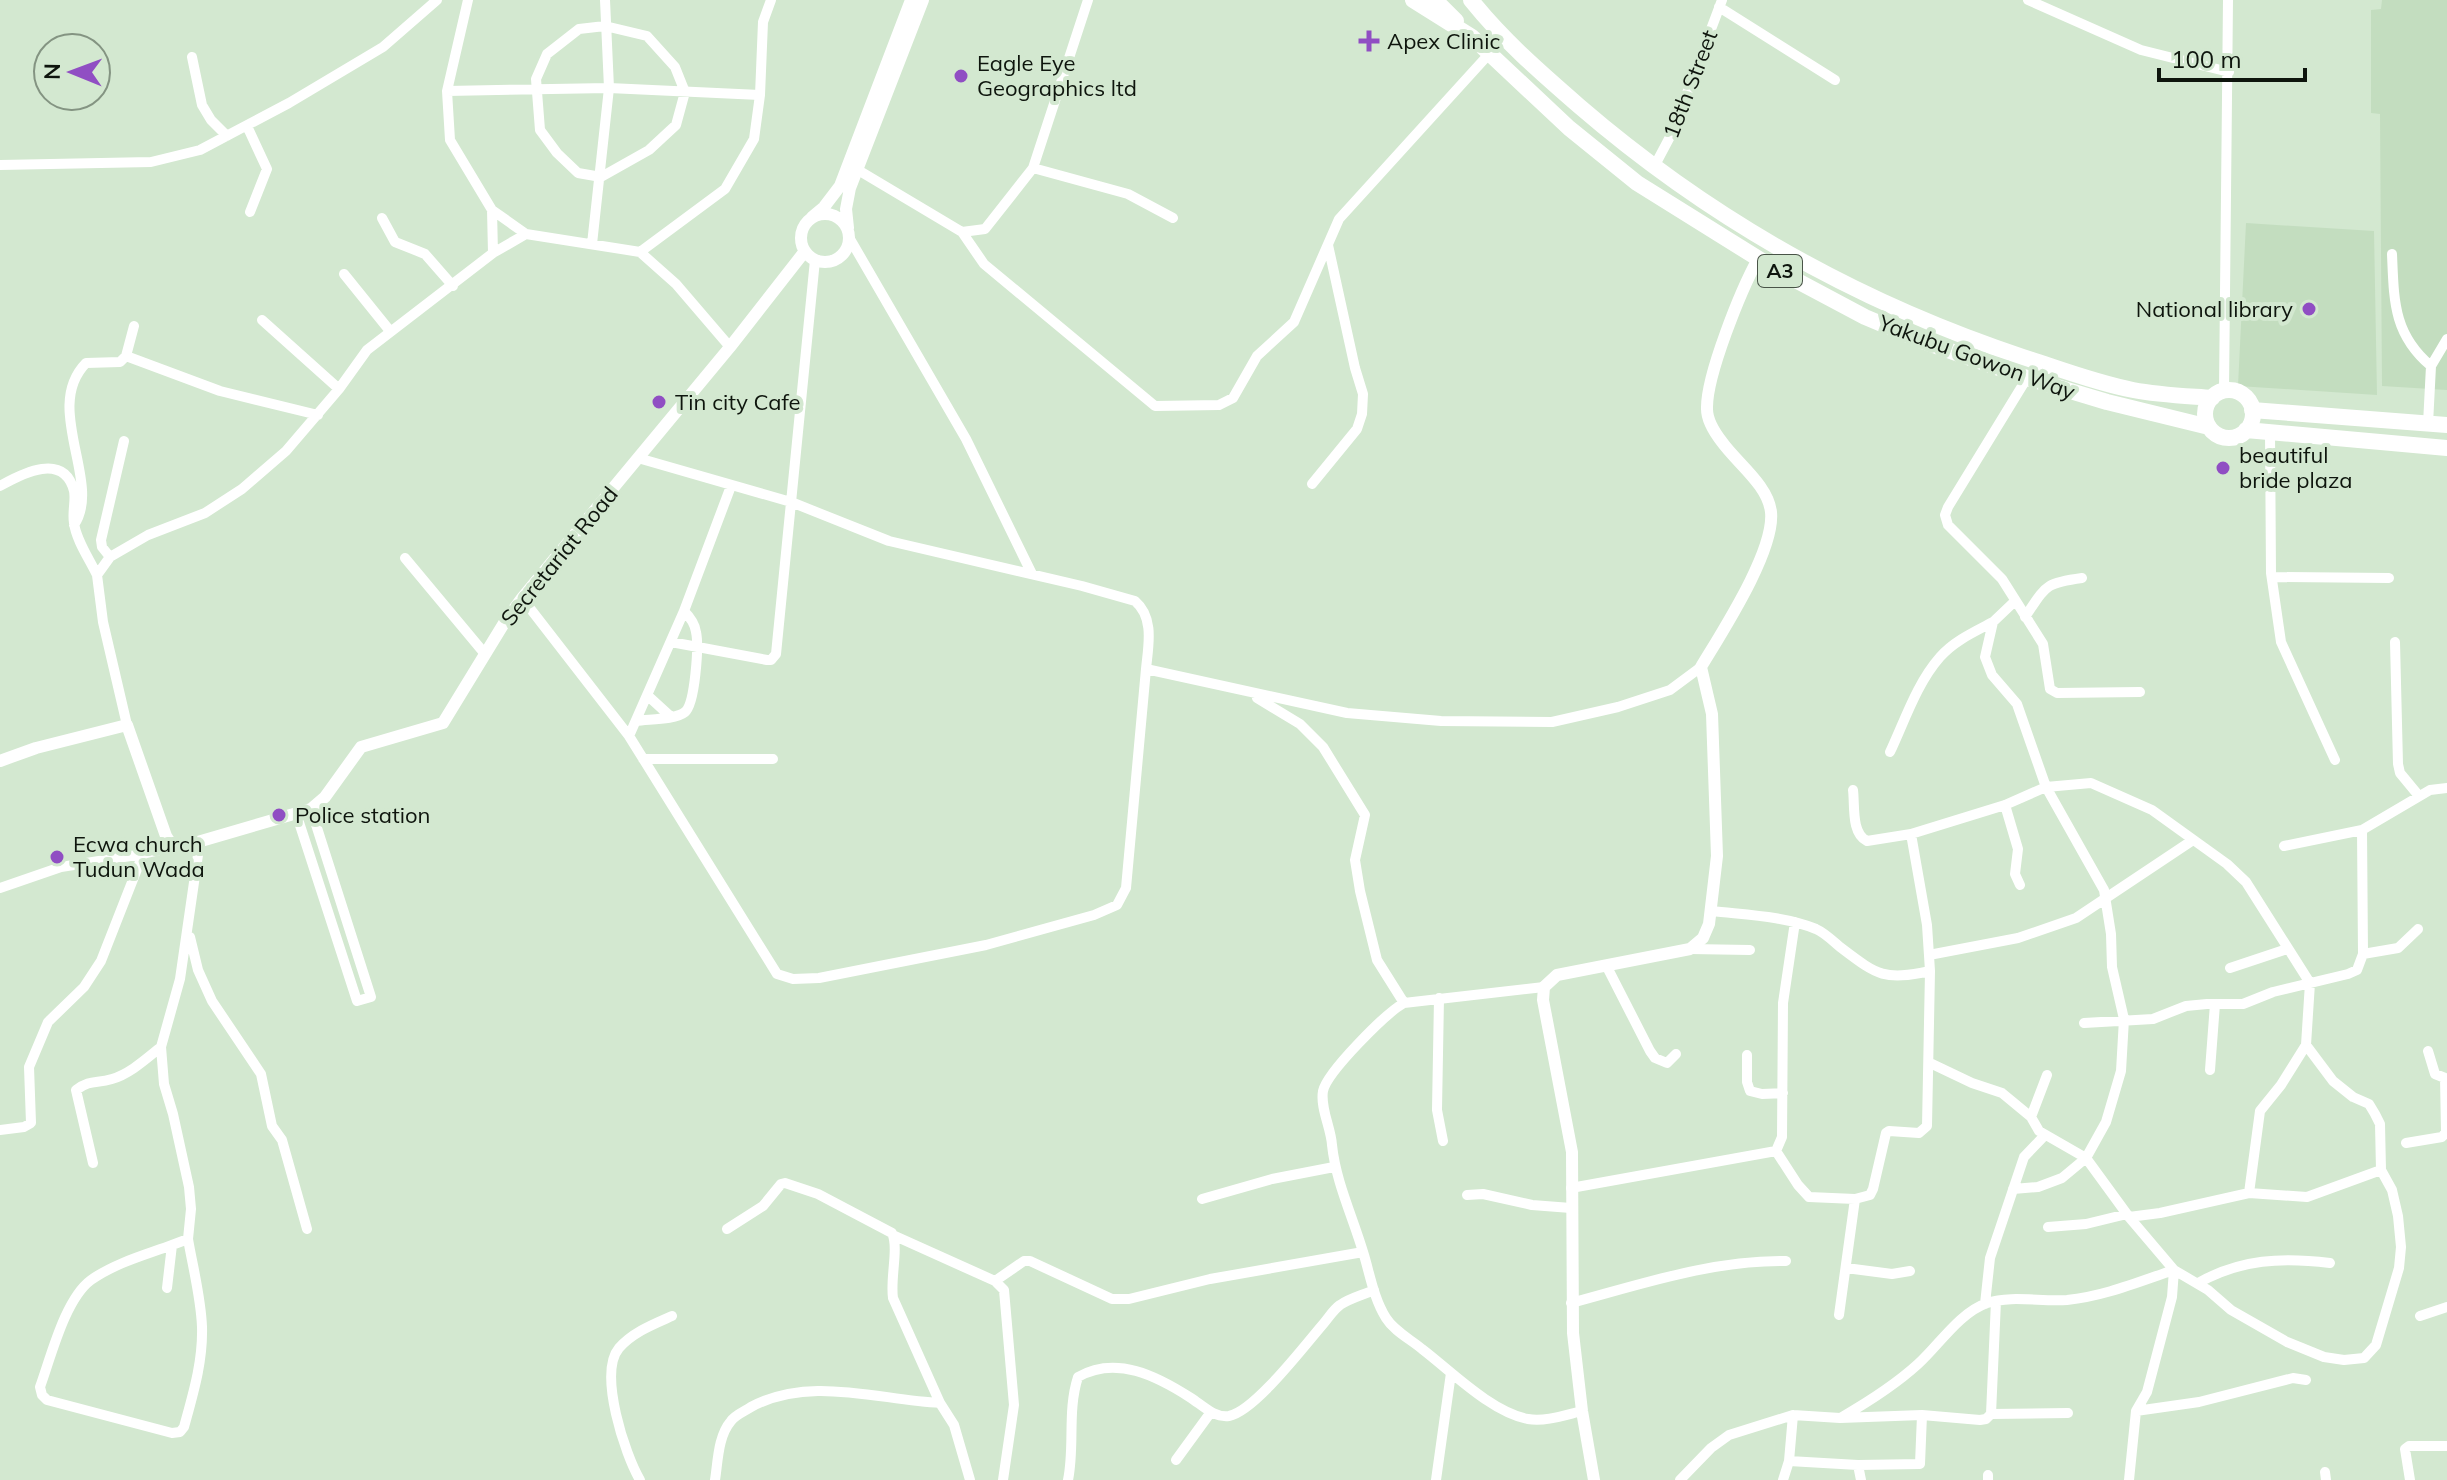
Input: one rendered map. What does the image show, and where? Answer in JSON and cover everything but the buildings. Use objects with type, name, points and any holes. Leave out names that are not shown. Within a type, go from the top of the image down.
[{"type":"highway","name":"Yakubu Gowon Way","points":[[1413,0],[1472,37],[1569,128],[1637,183],[1758,259],[1865,317],[2027,378],[2209,427]]},
{"type":"highway","points":[[1435,0],[1472,37]]},
{"type":"highway","points":[[1458,0],[1495,29]]},
{"type":"highway","name":"Yakubu Gowon Way","points":[[1471,0],[1495,29],[1580,107],[1654,167],[1819,272],[1941,327],[2109,384],[2155,393],[2218,394]]},
{"type":"highway","points":[[2246,430],[2253,417],[2250,403],[2239,392],[2218,394],[2205,415],[2209,427],[2218,435],[2230,438],[2246,430],[2447,448]]},
{"type":"highway","points":[[2252,410],[2447,425]]},
{"type":"street","points":[[0,165],[151,162],[200,150],[383,47],[437,0]]},
{"type":"street","points":[[468,0],[447,91],[450,140],[492,210],[526,234],[640,252],[676,284],[730,347]]},
{"type":"street","points":[[592,244],[609,88],[605,0]]},
{"type":"street","points":[[640,252],[725,189],[754,139],[760,95],[763,22],[771,0]]},
{"type":"street","points":[[671,642],[767,660],[776,654],[810,255],[801,239],[802,230],[840,186],[911,0]]},
{"type":"street","points":[[810,255],[827,262],[845,253],[849,234],[848,198],[923,0]]},
{"type":"street","points":[[962,232],[985,229],[1033,168],[1088,0]]},
{"type":"street","points":[[2028,0],[2141,50],[2229,72]]},
{"type":"street","points":[[2218,394],[2229,72],[2228,0]]},
{"type":"street","points":[[1721,3],[1835,80]]},
{"type":"street","name":"18th Street","points":[[1654,167],[1672,133],[1721,3]]},
{"type":"street","points":[[605,26],[647,36],[675,67],[685,92],[676,125],[649,150],[601,177],[578,173],[557,153],[540,130],[536,79],[547,54],[579,29],[605,26]]},
{"type":"street","points":[[858,170],[962,232],[984,264],[1150,402],[1162,407],[1219,405],[1233,398],[1257,356],[1294,322],[1339,219],[1489,54]]},
{"type":"street","points":[[192,57],[202,105],[211,120],[227,136]]},
{"type":"street","points":[[447,91],[609,88],[760,95]]},
{"type":"street","points":[[247,126],[267,169],[250,212]]},
{"type":"street","points":[[1033,168],[1128,194],[1173,218]]},
{"type":"street","points":[[492,210],[493,253]]},
{"type":"street","points":[[812,217],[830,213],[838,216],[966,439],[1032,574]]},
{"type":"street","points":[[382,218],[395,242],[425,254],[453,286]]},
{"type":"street","points":[[97,575],[110,557],[148,535],[205,513],[242,489],[286,451],[339,389],[367,350],[493,253],[526,234]]},
{"type":"street","points":[[1312,484],[1349,440],[1362,414],[1363,394],[1328,243]]},
{"type":"street","points":[[2392,254],[2394,305],[2402,330],[2413,351],[2431,366]]},
{"type":"street","name":"Secretariat Road","points":[[311,809],[325,797],[361,747],[443,723],[522,598],[810,255]]},
{"type":"street","points":[[1146,669],[1347,713],[1441,721],[1552,722],[1618,707],[1670,690],[1701,667],[1748,587],[1770,527],[1771,511],[1763,491],[1722,442],[1706,411],[1720,354],[1744,285],[1758,259]]},
{"type":"street","points":[[344,274],[390,331]]},
{"type":"street","points":[[262,320],[339,389]]},
{"type":"street","points":[[74,525],[79,517],[82,497],[70,416],[70,394],[76,373],[86,363],[120,362],[126,356],[134,326]]},
{"type":"street","points":[[2428,424],[2431,366],[2447,339]]},
{"type":"street","points":[[126,356],[220,391],[318,415]]},
{"type":"street","points":[[2027,378],[1945,515],[1948,525],[2002,579],[2043,644],[2050,689],[2057,693],[2140,692]]},
{"type":"street","points":[[2270,433],[2272,577],[2281,642],[2335,760]]},
{"type":"street","points":[[110,557],[101,540],[124,441]]},
{"type":"street","points":[[522,598],[629,736],[777,974],[793,979],[819,978],[986,945],[1094,915],[1117,905],[1126,888],[1146,669],[1147,617],[1142,607],[1135,601],[1032,574],[889,541],[791,502],[638,458]]},
{"type":"street","points":[[0,486],[38,468],[55,469],[69,478],[74,494],[74,525],[97,575],[103,622],[127,725],[166,836],[173,847]]},
{"type":"street","points":[[629,736],[684,611],[731,486]]},
{"type":"street","points":[[405,558],[485,654]]},
{"type":"street","points":[[2272,577],[2389,578]]},
{"type":"street","points":[[2025,617],[2042,591],[2053,582],[2082,578]]},
{"type":"street","points":[[1890,752],[1925,677],[1941,655],[1957,641],[1993,622],[2014,602]]},
{"type":"street","points":[[636,721],[688,710],[693,698],[696,632],[692,620],[684,611]]},
{"type":"street","points":[[1993,622],[1985,657],[1992,675],[2017,704],[2046,787],[2104,890],[2111,934],[2112,967],[2124,1019],[2121,1071],[2106,1122],[2086,1158],[2062,1178],[2038,1187],[2013,1189]]},
{"type":"street","points":[[2395,642],[2398,764],[2400,773],[2419,796]]},
{"type":"street","points":[[1690,949],[1703,938],[1712,911],[1717,856],[1712,714],[1701,667]]},
{"type":"street","points":[[1249,693],[1300,724],[1323,747],[1365,815],[1355,860],[1360,891],[1377,960],[1404,1003]]},
{"type":"street","points":[[647,695],[670,716]]},
{"type":"street","points":[[0,761],[36,748],[127,725]]},
{"type":"street","points":[[643,759],[773,759]]},
{"type":"street","points":[[1853,790],[1857,832],[1867,841],[1911,834],[2005,805],[2046,787],[2091,783],[2152,810],[2227,864],[2246,882],[2310,983],[2306,1045],[2260,1111],[2249,1193]]},
{"type":"street","points":[[2284,846],[2362,830],[2430,790],[2447,788]]},
{"type":"street","points":[[2005,805],[2018,849],[2015,874],[2020,885]]},
{"type":"street","points":[[0,888],[61,867],[184,846],[296,813],[311,809],[371,997],[357,1001],[296,813]]},
{"type":"street","points":[[2084,1023],[2153,1019],[2186,1006],[2243,1004],[2273,992],[2357,970],[2363,954],[2362,830]]},
{"type":"street","points":[[1776,1151],[1809,1197],[1855,1199],[1870,1195],[1873,1189],[1886,1133],[1919,1133],[1927,1126],[1930,971],[1922,892],[1911,834]]},
{"type":"street","points":[[1929,955],[2026,936],[2076,918],[2193,840]]},
{"type":"street","points":[[188,1239],[119,1265],[89,1281],[71,1304],[40,1387],[47,1400],[172,1433],[180,1432],[184,1427],[198,1375],[202,1325],[188,1239],[191,1209],[189,1187],[164,1084],[161,1047],[180,979],[200,841]]},
{"type":"street","points":[[0,1130],[31,1123],[29,1067],[48,1022],[84,987],[101,961],[143,854]]},
{"type":"street","points":[[1712,911],[1795,922],[1819,930],[1884,976],[1907,976],[1930,971]]},
{"type":"street","points":[[1776,1151],[1782,1137],[1783,1003],[1795,922]]},
{"type":"street","points":[[2363,954],[2398,948],[2418,929]]},
{"type":"street","points":[[188,931],[198,970],[212,1001],[261,1074],[272,1126],[282,1140],[307,1229]]},
{"type":"street","points":[[1582,1411],[1549,1419],[1528,1419],[1505,1410],[1451,1373],[1386,1318],[1334,1167],[1323,1089],[1377,1023],[1404,1003],[1544,987],[1557,975],[1690,949],[1750,950]]},
{"type":"street","points":[[2230,968],[2287,949]]},
{"type":"street","points":[[1606,965],[1655,1058],[1667,1063],[1676,1054]]},
{"type":"street","points":[[1544,987],[1543,1000],[1572,1152],[1571,1303],[1582,1411],[1594,1480]]},
{"type":"street","points":[[1439,998],[1437,1110],[1443,1141]]},
{"type":"street","points":[[2210,1070],[2215,1004]]},
{"type":"street","points":[[1930,1063],[2002,1093],[2031,1117],[2039,1131],[2086,1158],[2174,1270],[2198,1283],[2231,1310],[2287,1342],[2324,1357],[2344,1360],[2364,1358],[2376,1345],[2385,1321],[2388,1300],[2399,1268],[2401,1247],[2392,1190],[2381,1170],[2380,1124],[2369,1104],[2353,1097],[2333,1081],[2306,1045]]},
{"type":"street","points":[[93,1163],[76,1090],[88,1081],[121,1075],[161,1047]]},
{"type":"street","points":[[2406,1143],[2442,1137],[2446,1132],[2445,1078],[2435,1074],[2428,1051]]},
{"type":"street","points":[[1747,1055],[1750,1091],[1783,1093]]},
{"type":"street","points":[[2031,1117],[2047,1075]]},
{"type":"street","points":[[1985,1304],[1990,1258],[2024,1157],[2045,1135]]},
{"type":"street","points":[[1571,1188],[1776,1151]]},
{"type":"street","points":[[1202,1199],[1272,1179],[1334,1167]]},
{"type":"street","points":[[2048,1227],[2160,1213],[2249,1193],[2307,1197],[2381,1170]]},
{"type":"street","points":[[727,1229],[763,1206],[785,1183],[818,1194],[895,1236],[995,1281],[1007,1297],[1014,1386],[1010,1445],[1003,1480]]},
{"type":"street","points":[[1467,1195],[1483,1194],[1532,1205],[1571,1208]]},
{"type":"street","points":[[1839,1315],[1855,1199]]},
{"type":"street","points":[[895,1236],[890,1282],[893,1298],[940,1403],[954,1425],[970,1480]]},
{"type":"street","points":[[167,1288],[172,1245]]},
{"type":"street","points":[[995,1281],[1024,1261],[1030,1261],[1112,1299],[1129,1299],[1210,1279],[1363,1252]]},
{"type":"street","points":[[2198,1283],[2238,1265],[2281,1258],[2330,1263]]},
{"type":"street","points":[[1571,1303],[1717,1265],[1757,1260],[1786,1261]]},
{"type":"street","points":[[1846,1268],[1892,1274],[1910,1271]]},
{"type":"street","points":[[1840,1418],[1870,1401],[1917,1365],[1970,1313],[1985,1304],[2104,1295],[2174,1270]]},
{"type":"street","points":[[2129,1480],[2136,1411],[2147,1392],[2172,1297],[2174,1270]]},
{"type":"street","points":[[1068,1480],[1072,1460],[1074,1390],[1078,1377],[1114,1366],[1130,1368],[1168,1383],[1211,1412],[1222,1416],[1239,1412],[1262,1394],[1333,1311],[1341,1304],[1374,1290]]},
{"type":"street","points":[[1680,1480],[1711,1448],[1729,1435],[1793,1415],[1840,1418],[1922,1415],[1986,1419],[1991,1414],[1996,1301]]},
{"type":"street","points":[[2420,1316],[2447,1307]]},
{"type":"street","points":[[640,1480],[615,1411],[611,1369],[618,1350],[645,1328],[672,1316]]},
{"type":"street","points":[[1436,1480],[1451,1373]]},
{"type":"street","points":[[2136,1411],[2199,1402],[2293,1378],[2306,1380]]},
{"type":"street","points":[[715,1480],[722,1437],[731,1420],[764,1400],[829,1390],[940,1403]]},
{"type":"street","points":[[1176,1460],[1211,1412]]},
{"type":"street","points":[[1991,1414],[2068,1413]]},
{"type":"street","points":[[1783,1480],[1789,1461],[1793,1415]]},
{"type":"street","points":[[1789,1461],[1918,1466],[1921,1459],[1922,1415]]},
{"type":"street","points":[[2410,1480],[2405,1449],[2409,1446],[2447,1446]]},
{"type":"street","points":[[1858,1465],[1861,1480]]},
{"type":"shaded area","points":[[2382,0],[2447,0],[2447,390],[2382,386],[2380,114],[2371,113],[2371,10],[2381,9]]},
{"type":"shaded area","name":"National library","points":[[2246,223],[2374,231],[2377,395],[2238,386]]},
{"type":"place","name":"Apex Clinic","points":[[1369,41]]},
{"type":"place","name":"Eagle Eye Geographics ltd","points":[[961,76]]},
{"type":"place","name":"National library","points":[[2309,309]]},
{"type":"place","name":"Tin city Cafe","points":[[659,402]]},
{"type":"place","name":"beautiful bride plaza","points":[[2223,468]]},
{"type":"place","name":"Police station","points":[[279,815]]},
{"type":"place","name":"Ecwa church Tudun Wada","points":[[57,857]]}]
